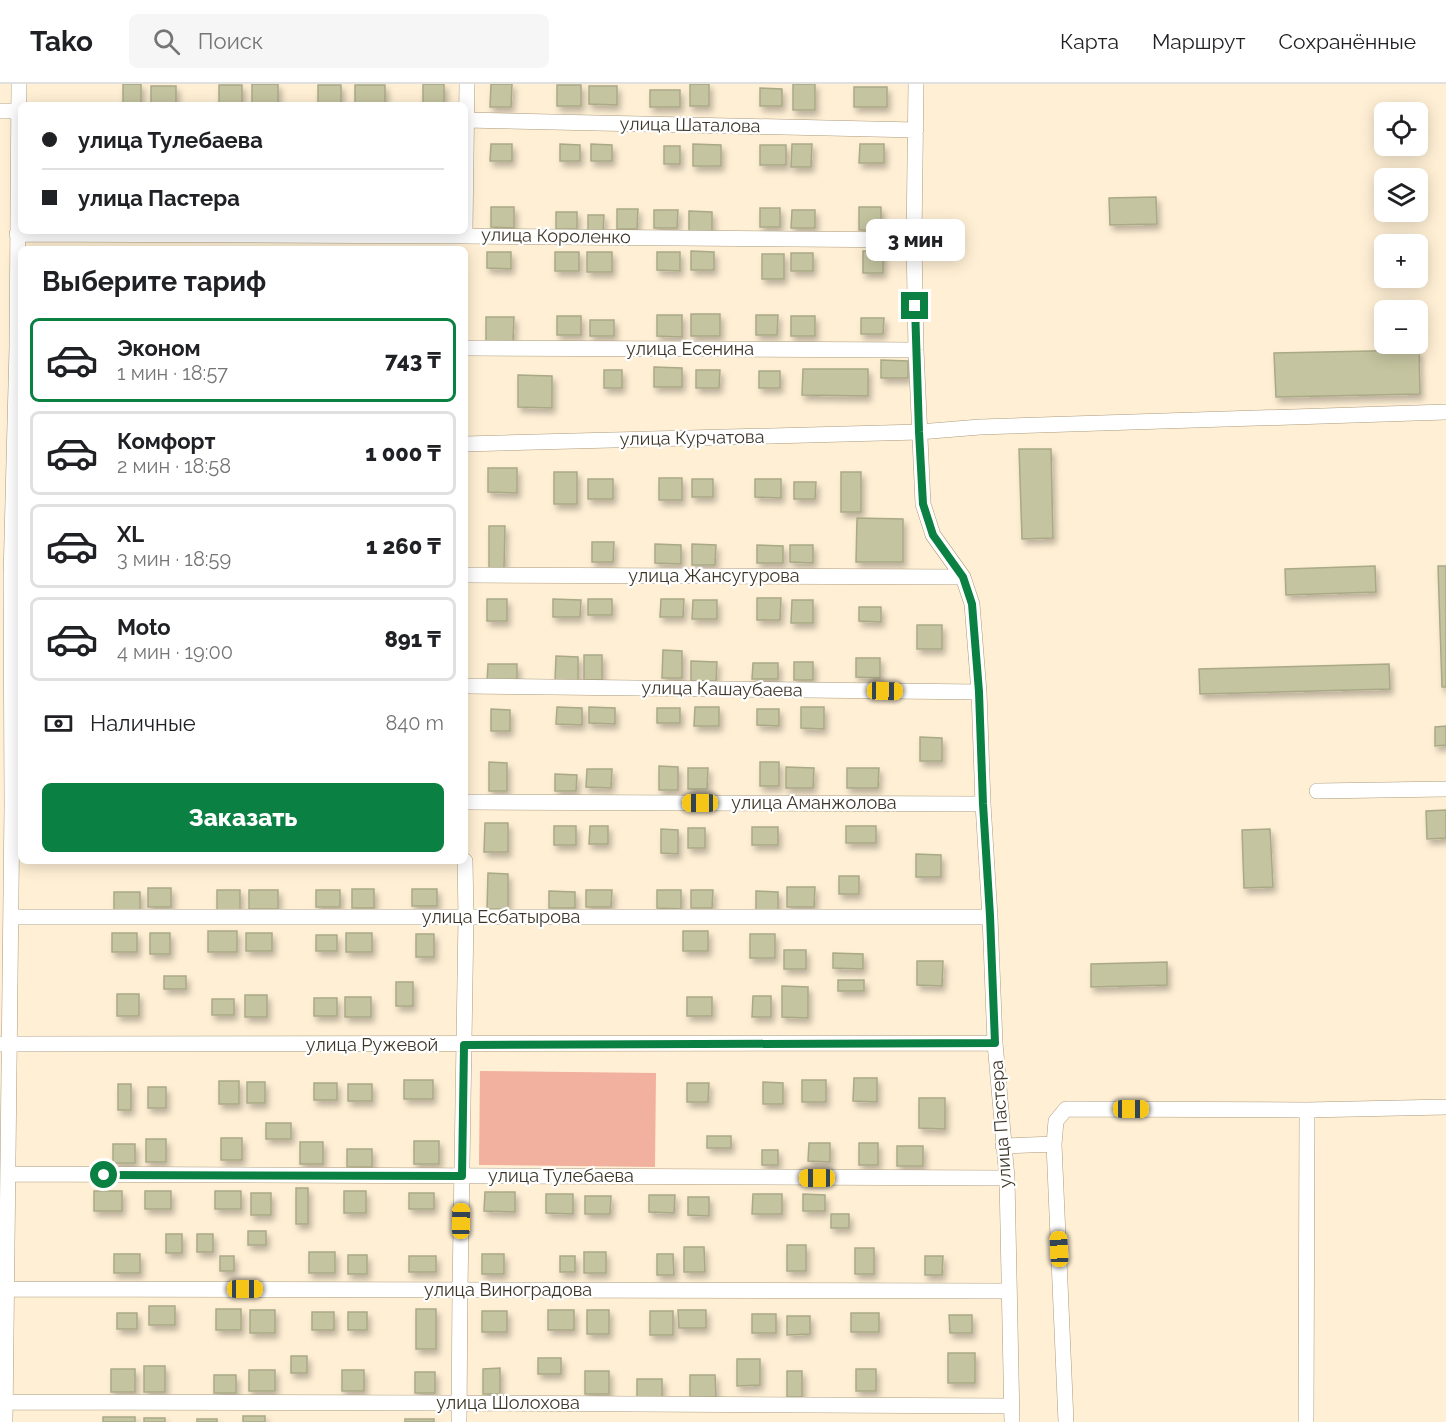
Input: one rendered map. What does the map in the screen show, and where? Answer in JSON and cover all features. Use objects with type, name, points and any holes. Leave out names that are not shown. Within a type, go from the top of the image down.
[{"type":"street","points":[[19,84],[19,102]]},
{"type":"street","points":[[466,102],[467,84]]},
{"type":"street","name":"улица Пастера","points":[[916,84],[914,240],[923,504],[933,535],[963,577],[972,604],[979,692],[995,1043],[1006,1178],[1012,1414]]},
{"type":"street","points":[[0,111],[18,119]]},
{"type":"street","name":"улица Шаталова","points":[[468,120],[916,130]]},
{"type":"street","points":[[18,176],[18,290]]},
{"type":"street","name":"улица Короленко","points":[[17,234],[914,240]]},
{"type":"street","name":"улица Есенина","points":[[468,348],[916,350]]},
{"type":"street","points":[[5,1422],[8,1174],[5,1044],[16,805],[18,406]]},
{"type":"street","name":"улица Курчатова","points":[[468,444],[919,432],[980,427],[1446,412]]},
{"type":"street","name":"улица Жансугурова","points":[[468,575],[963,577]]},
{"type":"street","name":"улица Кашаубаева","points":[[468,686],[979,692]]},
{"type":"street","points":[[1317,791],[1446,789]]},
{"type":"street","name":"улица Аманжолова","points":[[468,802],[983,804]]},
{"type":"street","points":[[459,1422],[465,864]]},
{"type":"street","name":"улица Есбатырова","points":[[11,916],[990,916]]},
{"type":"street","name":"улица Ружевой","points":[[5,1044],[995,1043]]},
{"type":"street","points":[[1066,1422],[1054,1144],[1056,1121],[1066,1109],[1307,1110],[1446,1107]]},
{"type":"street","points":[[1306,1422],[1307,1110]]},
{"type":"street","points":[[1003,1146],[1054,1144]]},
{"type":"street","name":"улица Тулебаева","points":[[8,1174],[1006,1178]]},
{"type":"street","name":"улица Виноградова","points":[[7,1289],[1009,1291]]},
{"type":"street","name":"улица Шолохова","points":[[5,1402],[459,1403],[1012,1414]]},
{"type":"shaded area","points":[[480,1071],[656,1073],[655,1167],[479,1165]]},
{"type":"building","points":[[123,84],[141,84],[141,102],[123,102]]},
{"type":"building","points":[[252,84],[278,84],[278,102],[252,102]]},
{"type":"building","points":[[423,84],[444,84],[444,102],[423,102]]},
{"type":"building","points":[[491,84],[512,84],[511,107],[490,107]]},
{"type":"building","points":[[690,84],[709,84],[709,106],[690,106]]},
{"type":"building","points":[[793,84],[815,84],[815,110],[793,110]]},
{"type":"building","points":[[219,85],[242,85],[242,102],[219,102]]},
{"type":"building","points":[[318,85],[341,85],[341,102],[318,102]]},
{"type":"building","points":[[355,85],[385,85],[385,102],[355,102]]},
{"type":"building","points":[[557,85],[581,85],[581,106],[557,106]]},
{"type":"building","points":[[151,86],[176,86],[176,102],[151,102]]},
{"type":"building","points":[[589,86],[617,86],[617,105],[589,104]]},
{"type":"building","points":[[854,87],[887,87],[887,107],[854,107]]},
{"type":"building","points":[[760,88],[782,89],[782,106],[760,106]]},
{"type":"building","points":[[650,90],[680,90],[680,107],[650,107]]},
{"type":"building","points":[[491,144],[512,144],[512,161],[490,161]]},
{"type":"building","points":[[560,144],[580,145],[580,161],[560,161]]},
{"type":"building","points":[[591,144],[612,145],[612,161],[591,161]]},
{"type":"building","points":[[693,144],[721,145],[721,166],[693,166]]},
{"type":"building","points":[[792,144],[812,144],[811,167],[791,167]]},
{"type":"building","points":[[860,144],[884,144],[884,163],[859,163]]},
{"type":"building","points":[[760,145],[786,145],[786,165],[760,165]]},
{"type":"building","points":[[664,146],[680,146],[680,164],[664,164]]},
{"type":"building","points":[[1156,197],[1157,224],[1110,225],[1109,198]]},
{"type":"building","points":[[491,207],[514,207],[514,228],[491,227]]},
{"type":"building","points":[[859,207],[881,207],[881,230],[859,230]]},
{"type":"building","points":[[760,208],[780,208],[780,227],[760,227]]},
{"type":"building","points":[[617,209],[638,209],[637,229],[617,229]]},
{"type":"building","points":[[654,210],[678,210],[677,228],[654,228]]},
{"type":"building","points":[[792,210],[815,210],[815,228],[791,228]]},
{"type":"building","points":[[689,211],[712,212],[712,231],[689,231]]},
{"type":"building","points":[[556,212],[577,212],[577,229],[556,229]]},
{"type":"building","points":[[588,215],[604,215],[603,233],[588,233]]},
{"type":"building","points":[[691,251],[714,252],[714,270],[691,270]]},
{"type":"building","points":[[863,251],[883,251],[883,273],[863,273]]},
{"type":"building","points":[[487,252],[511,252],[511,269],[487,268]]},
{"type":"building","points":[[555,252],[579,252],[579,271],[555,271]]},
{"type":"building","points":[[587,252],[612,252],[612,272],[587,272]]},
{"type":"building","points":[[657,252],[680,252],[680,271],[657,270]]},
{"type":"building","points":[[791,253],[813,253],[813,271],[791,271]]},
{"type":"building","points":[[762,254],[784,254],[784,279],[762,279]]},
{"type":"building","points":[[691,314],[720,314],[720,336],[691,336]]},
{"type":"building","points":[[657,315],[682,315],[682,337],[657,336]]},
{"type":"building","points":[[756,315],[778,315],[777,335],[756,335]]},
{"type":"building","points":[[557,316],[581,316],[581,335],[557,335]]},
{"type":"building","points":[[791,316],[815,316],[815,336],[791,336]]},
{"type":"building","points":[[486,317],[514,317],[513,341],[486,341]]},
{"type":"building","points":[[861,318],[884,318],[883,334],[861,334]]},
{"type":"building","points":[[590,320],[614,320],[614,336],[590,336]]},
{"type":"building","points":[[1374,351],[1374,354],[1419,354],[1420,394],[1276,397],[1274,353]]},
{"type":"building","points":[[881,360],[908,361],[908,378],[881,378]]},
{"type":"building","points":[[654,367],[682,368],[682,387],[654,387]]},
{"type":"building","points":[[803,369],[868,369],[868,396],[802,395]]},
{"type":"building","points":[[604,370],[622,370],[622,388],[604,388]]},
{"type":"building","points":[[696,370],[720,370],[719,388],[696,388]]},
{"type":"building","points":[[759,371],[780,371],[780,388],[759,388]]},
{"type":"building","points":[[518,375],[552,376],[552,408],[518,407]]},
{"type":"building","points":[[1019,449],[1051,449],[1053,538],[1022,539]]},
{"type":"building","points":[[488,468],[517,468],[517,493],[488,492]]},
{"type":"building","points":[[554,472],[577,472],[577,504],[554,504]]},
{"type":"building","points":[[841,472],[861,472],[861,512],[841,512]]},
{"type":"building","points":[[659,478],[682,478],[682,500],[659,500]]},
{"type":"building","points":[[588,479],[613,479],[613,499],[588,499]]},
{"type":"building","points":[[692,479],[713,479],[713,497],[692,497]]},
{"type":"building","points":[[755,479],[781,479],[781,498],[755,497]]},
{"type":"building","points":[[794,482],[816,482],[815,499],[794,499]]},
{"type":"building","points":[[857,518],[903,519],[903,562],[856,562]]},
{"type":"building","points":[[489,526],[505,526],[504,568],[489,568]]},
{"type":"building","points":[[592,542],[614,542],[613,562],[592,562]]},
{"type":"building","points":[[655,544],[681,545],[681,564],[655,563]]},
{"type":"building","points":[[692,544],[716,545],[715,565],[692,565]]},
{"type":"building","points":[[757,545],[783,546],[783,563],[757,563]]},
{"type":"building","points":[[790,545],[813,545],[813,563],[790,562]]},
{"type":"building","points":[[1375,566],[1376,592],[1286,595],[1285,569]]},
{"type":"building","points":[[1438,566],[1446,566],[1446,687],[1442,687]]},
{"type":"building","points":[[757,598],[781,598],[780,620],[757,620]]},
{"type":"building","points":[[487,599],[507,599],[507,621],[487,621]]},
{"type":"building","points":[[553,599],[581,600],[580,617],[553,617]]},
{"type":"building","points":[[588,599],[612,599],[612,615],[588,615]]},
{"type":"building","points":[[661,599],[684,599],[683,617],[660,617]]},
{"type":"building","points":[[693,600],[717,600],[717,619],[692,619]]},
{"type":"building","points":[[792,600],[813,600],[813,623],[791,623]]},
{"type":"building","points":[[859,607],[881,607],[881,622],[859,621]]},
{"type":"building","points":[[917,625],[942,625],[942,649],[917,649]]},
{"type":"building","points":[[663,650],[682,651],[682,678],[662,678]]},
{"type":"building","points":[[584,655],[602,655],[602,680],[584,680]]},
{"type":"building","points":[[556,656],[578,657],[578,681],[555,681]]},
{"type":"building","points":[[856,658],[880,658],[880,678],[856,677]]},
{"type":"building","points":[[691,661],[717,662],[716,681],[691,681]]},
{"type":"building","points":[[794,662],[813,662],[813,680],[794,680]]},
{"type":"building","points":[[753,663],[778,663],[778,679],[752,679]]},
{"type":"building","points":[[488,664],[517,664],[517,683],[487,683]]},
{"type":"building","points":[[1389,664],[1390,689],[1200,694],[1199,669]]},
{"type":"building","points":[[557,707],[582,708],[582,725],[556,724]]},
{"type":"building","points":[[589,707],[615,708],[615,724],[589,723]]},
{"type":"building","points":[[695,707],[719,707],[719,726],[694,726]]},
{"type":"building","points":[[801,707],[824,707],[824,729],[801,728]]},
{"type":"building","points":[[657,708],[680,708],[680,723],[657,723]]},
{"type":"building","points":[[491,709],[510,710],[510,731],[491,731]]},
{"type":"building","points":[[757,709],[779,709],[779,726],[757,725]]},
{"type":"building","points":[[1446,726],[1446,745],[1435,746],[1435,727]]},
{"type":"building","points":[[920,737],[942,738],[942,761],[920,761]]},
{"type":"building","points":[[489,762],[507,763],[507,791],[489,791]]},
{"type":"building","points":[[760,762],[779,762],[779,786],[760,786]]},
{"type":"building","points":[[659,766],[678,767],[678,790],[659,790]]},
{"type":"building","points":[[786,767],[814,768],[813,788],[786,788]]},
{"type":"building","points":[[688,768],[708,768],[707,789],[688,789]]},
{"type":"building","points":[[847,768],[879,768],[878,788],[847,788]]},
{"type":"building","points":[[587,769],[612,769],[611,788],[586,787]]},
{"type":"building","points":[[555,774],[577,775],[576,791],[555,791]]},
{"type":"building","points":[[1446,810],[1446,838],[1427,839],[1426,811]]},
{"type":"building","points":[[485,823],[508,823],[508,852],[484,852]]},
{"type":"building","points":[[554,826],[576,826],[576,845],[554,845]]},
{"type":"building","points":[[590,826],[608,826],[608,844],[589,844]]},
{"type":"building","points":[[846,826],[876,826],[876,843],[846,843]]},
{"type":"building","points":[[752,827],[778,827],[778,845],[752,845]]},
{"type":"building","points":[[688,828],[705,828],[705,848],[688,848]]},
{"type":"building","points":[[661,829],[678,830],[678,854],[661,853]]},
{"type":"building","points":[[1270,829],[1273,887],[1244,888],[1242,830]]},
{"type":"building","points":[[916,854],[941,855],[941,877],[916,877]]},
{"type":"building","points":[[488,873],[508,874],[508,909],[487,909]]},
{"type":"building","points":[[839,876],[859,876],[859,894],[839,894]]},
{"type":"building","points":[[787,887],[815,887],[814,907],[787,907]]},
{"type":"building","points":[[148,888],[171,888],[171,907],[148,907]]},
{"type":"building","points":[[352,889],[374,889],[374,908],[352,908]]},
{"type":"building","points":[[412,889],[437,889],[437,906],[412,906]]},
{"type":"building","points":[[217,890],[240,890],[240,911],[217,911]]},
{"type":"building","points":[[249,890],[278,890],[278,909],[249,909]]},
{"type":"building","points":[[316,890],[340,890],[340,907],[316,907]]},
{"type":"building","points":[[586,890],[612,890],[611,907],[586,907]]},
{"type":"building","points":[[657,890],[681,890],[681,909],[657,908]]},
{"type":"building","points":[[691,890],[713,890],[712,908],[691,908]]},
{"type":"building","points":[[549,891],[575,892],[575,908],[549,908]]},
{"type":"building","points":[[756,891],[778,892],[778,910],[756,910]]},
{"type":"building","points":[[114,892],[140,892],[140,910],[114,910]]},
{"type":"building","points":[[208,931],[237,931],[237,952],[208,952]]},
{"type":"building","points":[[683,931],[708,931],[708,951],[683,951]]},
{"type":"building","points":[[112,933],[137,933],[137,952],[112,952]]},
{"type":"building","points":[[150,933],[170,933],[170,954],[150,954]]},
{"type":"building","points":[[246,933],[272,933],[272,951],[246,951]]},
{"type":"building","points":[[346,933],[372,933],[372,952],[346,952]]},
{"type":"building","points":[[416,934],[434,934],[434,957],[416,957]]},
{"type":"building","points":[[750,934],[775,934],[775,958],[750,958]]},
{"type":"building","points":[[316,935],[337,935],[337,951],[316,951]]},
{"type":"building","points":[[784,950],[806,950],[806,969],[784,969]]},
{"type":"building","points":[[833,953],[863,954],[863,969],[833,968]]},
{"type":"building","points":[[917,961],[943,961],[942,986],[917,985]]},
{"type":"building","points":[[1167,962],[1167,985],[1091,987],[1091,964]]},
{"type":"building","points":[[164,976],[186,976],[186,989],[164,989]]},
{"type":"building","points":[[838,980],[864,980],[864,991],[838,991]]},
{"type":"building","points":[[396,982],[413,982],[413,1006],[396,1006]]},
{"type":"building","points":[[782,986],[808,987],[808,1018],[782,1017]]},
{"type":"building","points":[[117,994],[139,994],[139,1016],[117,1016]]},
{"type":"building","points":[[245,995],[267,995],[267,1017],[245,1017]]},
{"type":"building","points":[[753,996],[771,996],[771,1017],[752,1017]]},
{"type":"building","points":[[345,997],[371,997],[371,1017],[345,1017]]},
{"type":"building","points":[[687,997],[712,997],[712,1016],[687,1016]]},
{"type":"building","points":[[314,998],[337,998],[337,1016],[314,1016]]},
{"type":"building","points":[[212,999],[234,999],[234,1015],[212,1015]]},
{"type":"building","points":[[854,1078],[877,1078],[877,1102],[853,1101]]},
{"type":"building","points":[[404,1080],[433,1080],[433,1099],[404,1099]]},
{"type":"building","points":[[802,1080],[826,1080],[826,1102],[802,1102]]},
{"type":"building","points":[[219,1081],[239,1081],[239,1104],[219,1104]]},
{"type":"building","points":[[247,1082],[265,1082],[265,1103],[247,1103]]},
{"type":"building","points":[[763,1082],[783,1083],[783,1104],[763,1104]]},
{"type":"building","points":[[314,1083],[337,1083],[337,1100],[314,1100]]},
{"type":"building","points":[[687,1083],[709,1083],[708,1102],[687,1102]]},
{"type":"building","points":[[118,1084],[131,1084],[131,1110],[118,1110]]},
{"type":"building","points":[[348,1084],[372,1084],[372,1101],[348,1101]]},
{"type":"building","points":[[148,1087],[166,1087],[166,1108],[148,1108]]},
{"type":"building","points":[[919,1098],[945,1098],[945,1129],[919,1128]]},
{"type":"building","points":[[266,1123],[291,1123],[291,1139],[266,1139]]},
{"type":"building","points":[[707,1136],[731,1136],[731,1148],[707,1148]]},
{"type":"building","points":[[221,1138],[242,1138],[242,1160],[221,1160]]},
{"type":"building","points":[[146,1139],[166,1139],[166,1162],[146,1162]]},
{"type":"building","points":[[414,1141],[439,1141],[439,1164],[414,1164]]},
{"type":"building","points":[[300,1142],[323,1142],[323,1164],[300,1164]]},
{"type":"building","points":[[809,1143],[830,1143],[830,1162],[808,1161]]},
{"type":"building","points":[[859,1143],[878,1143],[878,1165],[859,1165]]},
{"type":"building","points":[[113,1144],[135,1144],[135,1163],[113,1163]]},
{"type":"building","points":[[897,1146],[923,1146],[923,1166],[897,1166]]},
{"type":"building","points":[[347,1149],[372,1149],[372,1167],[347,1167]]},
{"type":"building","points":[[762,1150],[778,1150],[778,1165],[762,1165]]},
{"type":"building","points":[[296,1188],[308,1188],[308,1224],[296,1224]]},
{"type":"building","points":[[94,1191],[122,1191],[122,1211],[94,1211]]},
{"type":"building","points":[[145,1191],[171,1191],[171,1209],[145,1209]]},
{"type":"building","points":[[215,1191],[241,1191],[241,1209],[215,1209]]},
{"type":"building","points":[[344,1191],[366,1191],[366,1213],[344,1213]]},
{"type":"building","points":[[485,1192],[515,1192],[515,1212],[484,1211]]},
{"type":"building","points":[[251,1193],[271,1193],[271,1215],[251,1215]]},
{"type":"building","points":[[409,1193],[434,1193],[434,1209],[409,1209]]},
{"type":"building","points":[[546,1194],[573,1194],[573,1214],[546,1213]]},
{"type":"building","points":[[753,1194],[782,1194],[782,1214],[752,1214]]},
{"type":"building","points":[[803,1194],[825,1195],[825,1211],[803,1211]]},
{"type":"building","points":[[649,1195],[675,1195],[674,1213],[649,1212]]},
{"type":"building","points":[[585,1196],[611,1196],[610,1214],[585,1214]]},
{"type":"building","points":[[688,1197],[709,1197],[709,1216],[688,1215]]},
{"type":"building","points":[[831,1214],[849,1214],[849,1228],[831,1228]]},
{"type":"building","points":[[248,1231],[266,1231],[266,1245],[248,1245]]},
{"type":"building","points":[[166,1234],[182,1234],[182,1253],[166,1253]]},
{"type":"building","points":[[197,1234],[213,1234],[213,1252],[197,1252]]},
{"type":"building","points":[[787,1245],[806,1245],[806,1271],[787,1271]]},
{"type":"building","points":[[684,1247],[704,1247],[705,1272],[684,1272]]},
{"type":"building","points":[[855,1248],[874,1248],[874,1274],[855,1274]]},
{"type":"building","points":[[309,1252],[335,1252],[335,1273],[309,1273]]},
{"type":"building","points":[[584,1252],[606,1252],[606,1273],[584,1273]]},
{"type":"building","points":[[114,1254],[140,1254],[140,1273],[114,1273]]},
{"type":"building","points":[[482,1254],[504,1254],[504,1274],[482,1274]]},
{"type":"building","points":[[657,1254],[673,1254],[674,1275],[657,1275]]},
{"type":"building","points":[[348,1255],[367,1255],[367,1274],[348,1274]]},
{"type":"building","points":[[220,1256],[234,1256],[234,1271],[220,1271]]},
{"type":"building","points":[[409,1256],[436,1256],[436,1272],[409,1272]]},
{"type":"building","points":[[560,1256],[575,1256],[575,1272],[560,1272]]},
{"type":"building","points":[[925,1256],[943,1256],[942,1275],[925,1275]]},
{"type":"building","points":[[149,1306],[175,1306],[175,1325],[149,1325]]},
{"type":"building","points":[[216,1309],[241,1309],[241,1330],[216,1330]]},
{"type":"building","points":[[416,1309],[436,1309],[436,1349],[416,1349]]},
{"type":"building","points":[[250,1310],[275,1310],[275,1333],[250,1333]]},
{"type":"building","points":[[548,1310],[574,1310],[574,1330],[548,1330]]},
{"type":"building","points":[[587,1310],[609,1310],[609,1334],[587,1334]]},
{"type":"building","points":[[678,1310],[706,1310],[706,1328],[679,1328]]},
{"type":"building","points":[[482,1311],[507,1311],[507,1332],[482,1332]]},
{"type":"building","points":[[650,1311],[673,1311],[673,1335],[650,1335]]},
{"type":"building","points":[[312,1312],[334,1312],[334,1330],[312,1330]]},
{"type":"building","points":[[348,1312],[367,1312],[367,1330],[348,1330]]},
{"type":"building","points":[[117,1313],[137,1313],[137,1329],[117,1329]]},
{"type":"building","points":[[851,1313],[879,1313],[879,1332],[851,1332]]},
{"type":"building","points":[[752,1314],[776,1314],[776,1333],[752,1333]]},
{"type":"building","points":[[949,1315],[972,1315],[972,1333],[950,1333]]},
{"type":"building","points":[[787,1316],[810,1316],[810,1334],[787,1335]]},
{"type":"building","points":[[948,1353],[975,1353],[975,1383],[948,1383]]},
{"type":"building","points":[[291,1356],[307,1356],[307,1373],[291,1373]]},
{"type":"building","points":[[538,1358],[561,1358],[561,1374],[538,1374]]},
{"type":"building","points":[[737,1359],[760,1359],[760,1385],[737,1386]]},
{"type":"building","points":[[144,1366],[165,1366],[165,1392],[144,1392]]},
{"type":"building","points":[[500,1368],[500,1394],[483,1394],[483,1369]]},
{"type":"building","points":[[111,1369],[135,1369],[135,1392],[111,1392]]},
{"type":"building","points":[[856,1369],[876,1369],[876,1391],[856,1391]]},
{"type":"building","points":[[249,1370],[275,1370],[275,1391],[249,1391]]},
{"type":"building","points":[[342,1370],[364,1370],[364,1391],[342,1391]]},
{"type":"building","points":[[585,1371],[609,1371],[609,1394],[585,1394]]},
{"type":"building","points":[[787,1371],[802,1371],[802,1397],[787,1397]]},
{"type":"building","points":[[415,1372],[435,1372],[435,1393],[415,1393]]},
{"type":"building","points":[[214,1375],[236,1375],[236,1393],[214,1393]]},
{"type":"building","points":[[690,1375],[715,1375],[716,1397],[690,1397]]},
{"type":"building","points":[[637,1379],[662,1379],[662,1398],[637,1398]]},
{"type":"building","points":[[243,1416],[265,1416],[265,1422],[243,1422]]},
{"type":"building","points":[[103,1417],[135,1417],[135,1422],[103,1422]]},
{"type":"building","points":[[144,1418],[165,1418],[165,1422],[144,1422]]},
{"type":"building","points":[[197,1419],[217,1419],[217,1422],[197,1422]]},
{"type":"building","points":[[405,1419],[434,1419],[434,1422],[405,1422]]},
{"type":"route","points":[[104,1175],[462,1176],[464,1045],[995,1043],[979,692],[972,604],[963,577],[933,535],[923,504],[915,306]]}]
